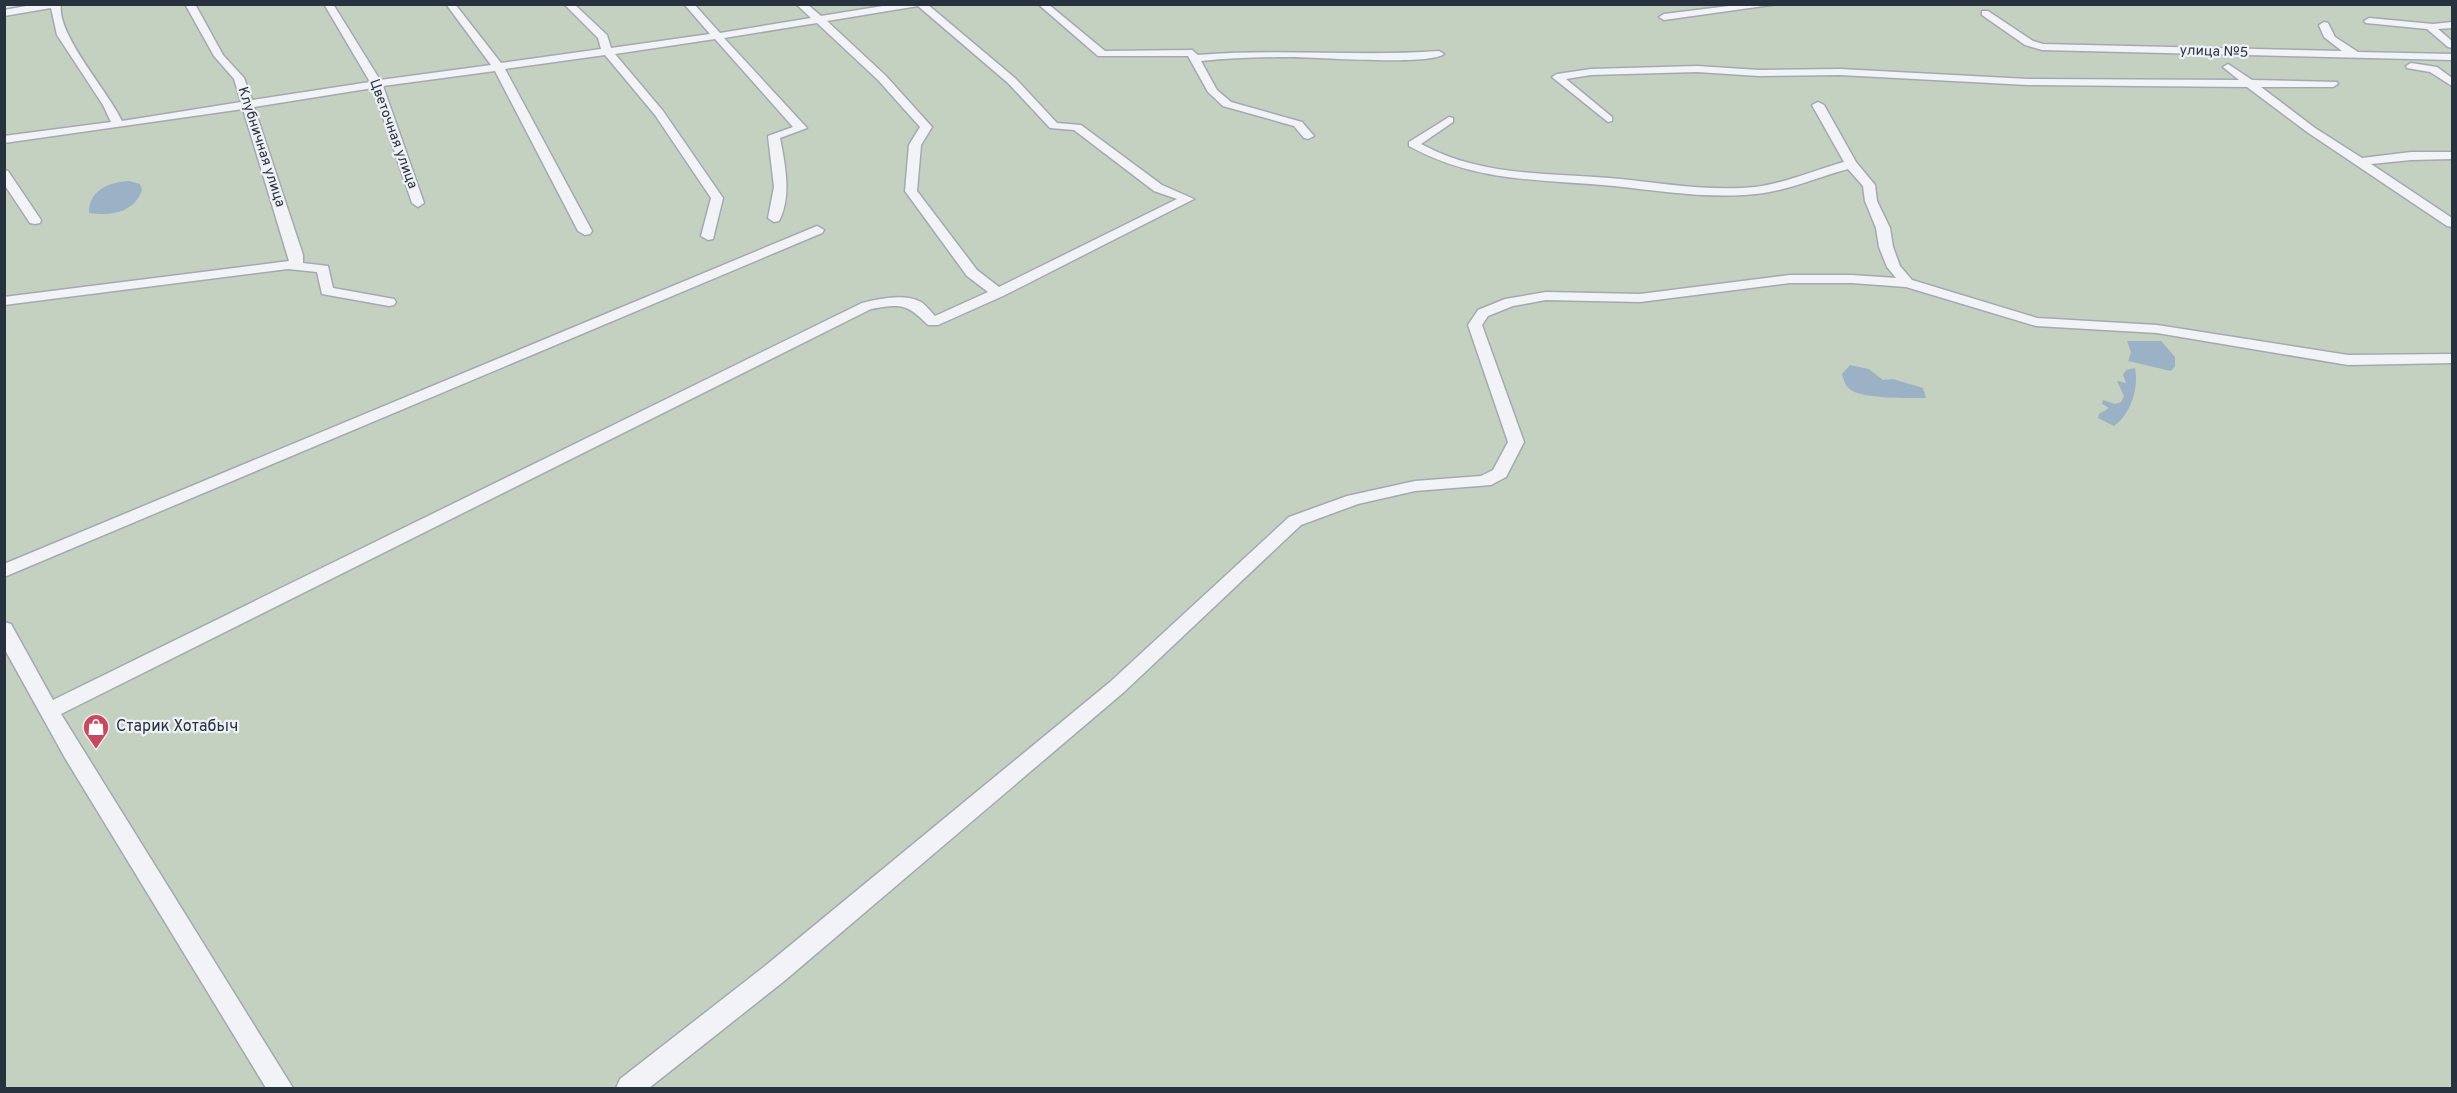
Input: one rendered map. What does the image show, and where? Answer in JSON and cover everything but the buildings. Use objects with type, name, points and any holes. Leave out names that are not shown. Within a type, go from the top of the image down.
[{"type":"street","name":"Клубничная улица","points":[[190,4],[219,56],[239,78],[296,255],[296,266]]},
{"type":"street","name":"Цветочная улица","points":[[328,4],[377,84],[418,202]]},
{"type":"street","points":[[450,4],[499,68],[585,231]]},
{"type":"street","points":[[568,4],[603,37],[607,51],[659,113],[717,198],[708,236]]},
{"type":"street","points":[[687,4],[801,128],[774,136],[782,180],[780,202],[774,218]]},
{"type":"street","points":[[800,4],[820,19],[899,95],[926,127],[915,145],[911,191],[972,273],[998,293]]},
{"type":"street","points":[[4,140],[717,36],[916,4]]},
{"type":"street","points":[[49,711],[867,306],[893,301],[916,305],[933,322],[998,293],[1188,200],[1158,188],[1077,127],[1054,126],[1012,81],[921,4]]},
{"type":"street","points":[[1042,4],[1102,54],[1192,53],[1213,92],[1227,104],[1298,124],[1308,136]]},
{"type":"street","points":[[1664,17],[1774,4]]},
{"type":"street","points":[[4,13],[56,5],[62,35],[109,105],[118,125]]},
{"type":"street","name":"улица №5","points":[[1985,13],[2030,43],[2042,47],[2452,57]]},
{"type":"street","points":[[2369,21],[2433,27],[2452,25]]},
{"type":"street","points":[[2324,25],[2324,32],[2329,38],[2358,56]]},
{"type":"street","points":[[2433,27],[2432,30],[2452,45]]},
{"type":"street","points":[[1194,58],[1322,54],[1405,58],[1439,54]]},
{"type":"street","points":[[2389,56],[2404,65],[2433,69],[2452,83]]},
{"type":"street","points":[[2228,68],[2247,84],[2358,162],[2452,223]]},
{"type":"street","points":[[1608,119],[1557,76],[1591,72],[1697,69],[1759,73],[1840,72],[2028,82],[2333,84]]},
{"type":"street","points":[[1818,105],[1851,164],[1869,185],[1871,201],[1884,228],[1886,247],[1893,267],[1907,283]]},
{"type":"street","points":[[1449,120],[1413,144],[1432,156],[1519,178],[1608,182],[1682,191],[1739,192],[1761,190],[1851,164]]},
{"type":"street","points":[[2358,162],[2411,156],[2452,155]]},
{"type":"street","points":[[4,174],[35,220]]},
{"type":"street","points":[[4,571],[817,230]]},
{"type":"street","points":[[4,301],[288,265],[323,269],[327,291],[389,302]]},
{"type":"street","points":[[628,1089],[774,974],[1117,687],[1295,521],[1353,500],[1415,486],[1485,481],[1500,472],[1516,442],[1475,326],[1483,314],[1510,302],[1546,296],[1640,298],[1790,279],[1852,279],[1907,283],[2036,322],[2157,329],[2348,360],[2452,359]]},
{"type":"street","points":[[4,629],[83,771],[279,1089]]},
{"type":"green space","points":[[80,4],[2452,5],[2452,1088],[5,1088],[4,15]]},
{"type":"water","points":[[129,181],[140,184],[142,190],[128,208],[113,213],[89,213],[92,198],[96,193],[115,183]]},
{"type":"water","points":[[2127,341],[2161,341],[2175,357],[2175,366],[2171,371],[2128,361],[2131,352]]},
{"type":"water","points":[[1850,365],[1869,369],[1883,380],[1893,379],[1923,388],[1926,398],[1887,397],[1857,393],[1847,387],[1842,374]]},
{"type":"water","points":[[2135,368],[2135,392],[2125,415],[2114,426],[2098,418],[2099,414],[2109,408],[2102,404],[2103,400],[2115,404],[2121,402],[2124,396],[2117,381],[2126,383],[2123,375],[2126,370]]},
{"type":"place","name":"Старик Хотабыч","points":[[96,750]]}]
